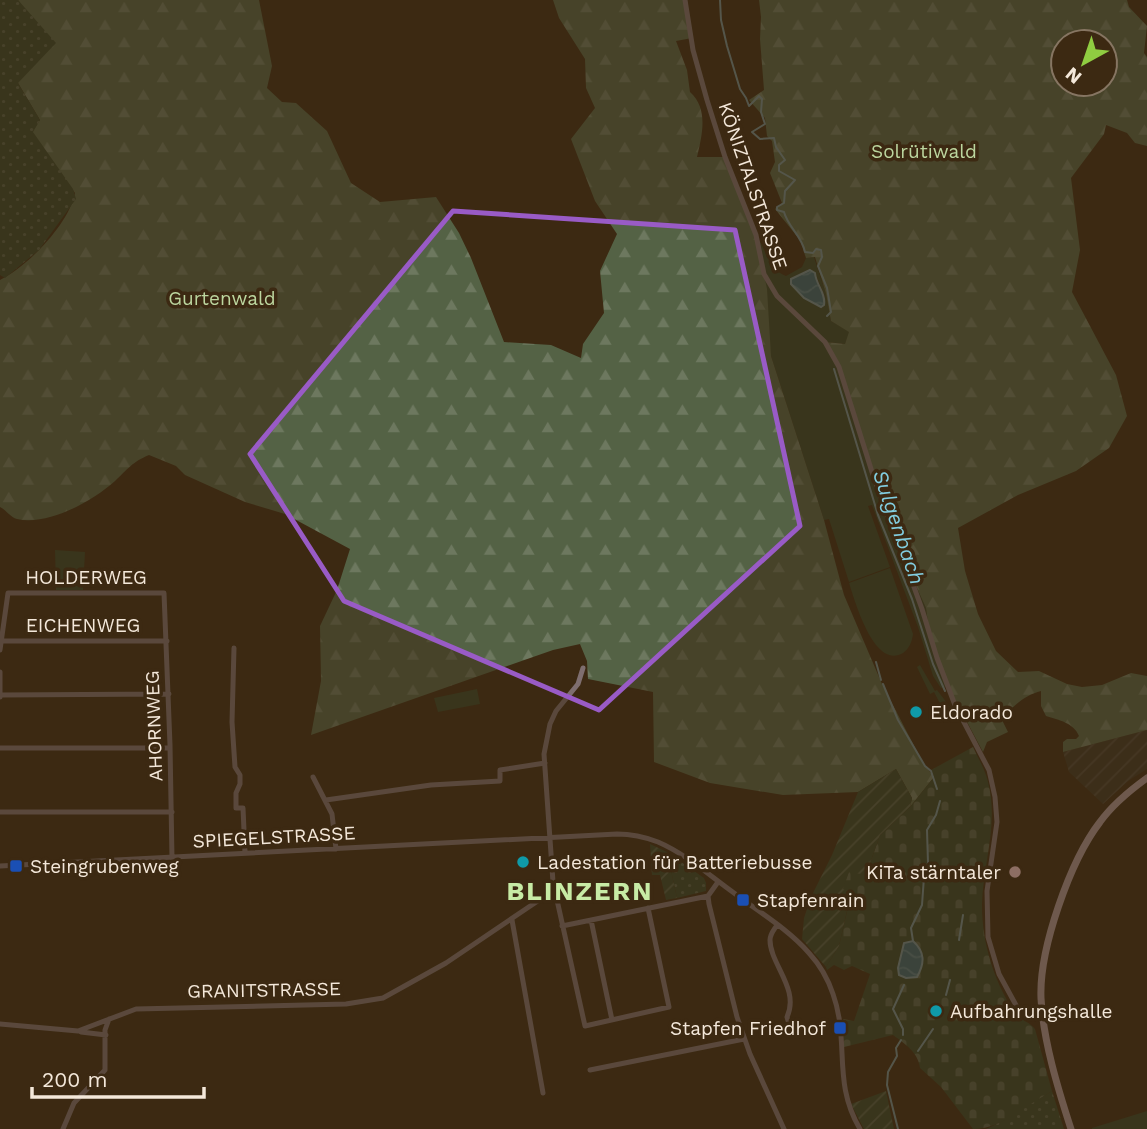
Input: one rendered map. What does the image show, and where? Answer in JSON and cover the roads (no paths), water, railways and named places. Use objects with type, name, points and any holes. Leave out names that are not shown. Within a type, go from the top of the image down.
[{"type":"street","name":"KÖNIZTALSTRASSE","points":[[685,0],[693,50],[707,100],[725,157],[756,235],[764,274],[777,296],[825,342],[839,367],[867,459],[937,657],[955,705],[989,770],[997,822],[987,891],[988,937],[999,974],[1017,1007],[1026,1015],[1043,1015]]},
{"type":"street","name":"HOLDERWEG","points":[[0,634],[8,593],[164,593]]},
{"type":"street","name":"AHORNWEG","points":[[164,593],[172,858]]},
{"type":"street","points":[[0,634],[0,650]]},
{"type":"street","name":"EICHENWEG","points":[[0,642],[167,641]]},
{"type":"street","points":[[234,648],[232,722],[235,767],[240,775],[236,808],[243,808],[245,853]]},
{"type":"street","points":[[583,668],[578,684],[550,724],[545,743],[545,763],[554,890],[584,1026],[669,1007],[648,908]]},
{"type":"street","points":[[0,672],[0,696],[169,694]]},
{"type":"street","points":[[0,748],[170,748]]},
{"type":"street","points":[[326,800],[431,785],[500,781],[500,770],[545,763]]},
{"type":"street","points":[[313,777],[334,819],[337,849]]},
{"type":"street","points":[[1071,1129],[1056,1079],[1043,1015],[1041,980],[1044,957],[1056,915],[1078,859],[1106,814],[1147,778]]},
{"type":"street","points":[[0,812],[172,812]]},
{"type":"street","name":"SPIEGELSTRASSE","points":[[0,866],[625,834],[642,837],[670,848],[718,882],[799,942],[815,960],[832,991],[840,1028],[844,1091],[860,1129]]},
{"type":"street","points":[[562,926],[708,895],[718,882]]},
{"type":"street","name":"GRANITSTRASSE","points":[[0,1024],[78,1031],[136,1009],[345,1004],[383,998],[446,963],[554,890]]},
{"type":"street","points":[[708,895],[730,995],[744,1039],[784,1129]]},
{"type":"street","points":[[512,920],[543,1093]]},
{"type":"street","points":[[591,920],[612,1020]]},
{"type":"street","points":[[777,925],[770,941],[786,984],[791,1007],[787,1017],[792,1034]]},
{"type":"street","points":[[63,1129],[74,1103],[105,1070],[109,1019]]},
{"type":"street","points":[[78,1031],[106,1035]]},
{"type":"street","points":[[590,1070],[744,1039]]},
{"type":"water","points":[[810,270],[815,273],[824,297],[824,305],[821,307],[804,298],[791,284],[791,279]]},
{"type":"water","points":[[913,941],[920,949],[922,962],[917,977],[906,978],[899,975],[898,968],[904,943]]},
{"type":"waterway","name":"Sulgenbach","points":[[720,0],[721,20],[740,89],[749,106],[759,96],[762,99],[761,112],[765,124],[752,132],[760,139],[774,138],[776,147],[785,160],[779,165],[779,171],[795,180],[785,191],[784,203],[777,207],[777,210],[784,212],[805,252],[821,250],[822,257],[818,266],[827,288],[831,312],[827,316]]},
{"type":"waterway","name":"Sulgenbach","points":[[834,369],[878,515],[945,691]]},
{"type":"waterway","points":[[876,662],[881,680]]},
{"type":"waterway","points":[[883,684],[898,720],[925,766],[931,771],[937,789]]},
{"type":"waterway","name":"Sulgenbach","points":[[913,941],[911,928],[922,905],[928,863],[927,830],[940,801]]},
{"type":"waterway","points":[[959,940],[963,915]]},
{"type":"waterway","points":[[946,995],[950,980]]},
{"type":"waterway","name":"Sulgenbach","points":[[903,1035],[903,1029],[893,1009],[904,985]]},
{"type":"waterway","points":[[918,1051],[933,1029]]},
{"type":"waterway","name":"Sulgenbach","points":[[898,1129],[887,1085],[888,1072],[897,1056],[896,1048],[901,1040]]},
{"type":"place","name":"Eldorado","points":[[916,712]]},
{"type":"place","name":"Ladestation für Batteriebusse","points":[[523,862]]},
{"type":"place","name":"Steingrubenweg","points":[[16,866]]},
{"type":"place","name":"KiTa stärntaler","points":[[1015,872]]},
{"type":"place","name":"Stapfenrain","points":[[743,900]]},
{"type":"place","name":"Aufbahrungshalle","points":[[936,1011]]},
{"type":"place","name":"Stapfen Friedhof","points":[[840,1028]]},
{"type":"district","name":"BLINZERN","points":[[580,891]]},
{"type":"park label","name":"Solrütiwald","points":[[924,151]]},
{"type":"park label","name":"Gurtenwald","points":[[222,298]]}]
